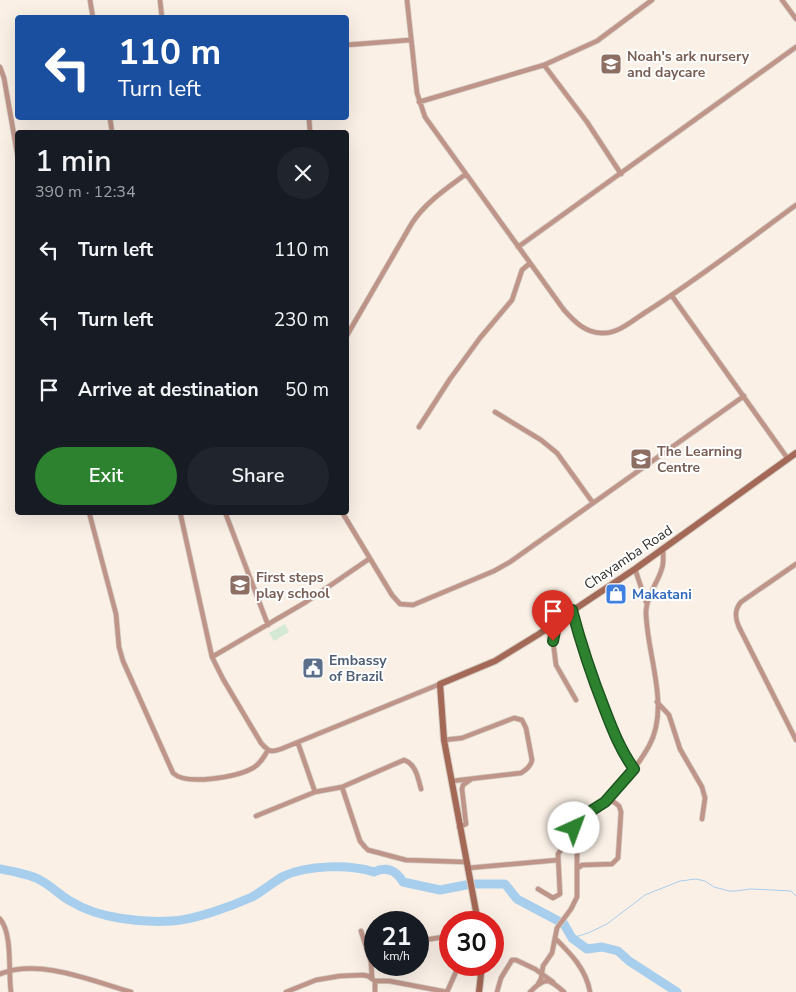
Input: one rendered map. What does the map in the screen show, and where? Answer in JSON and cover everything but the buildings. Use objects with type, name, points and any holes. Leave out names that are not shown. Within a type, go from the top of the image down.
[{"type":"street","points":[[90,0],[92,15]]},
{"type":"street","points":[[160,0],[162,15]]},
{"type":"street","points":[[407,0],[410,40],[419,102],[425,117],[573,320],[591,332],[603,333],[618,329],[672,296],[796,205]]},
{"type":"street","points":[[419,102],[544,66],[597,41],[652,0]]},
{"type":"street","points":[[782,0],[796,19]]},
{"type":"street","points":[[349,45],[410,40]]},
{"type":"street","points":[[518,247],[796,47]]},
{"type":"street","points":[[544,66],[587,122],[621,174]]},
{"type":"street","points":[[0,67],[4,78],[15,141]]},
{"type":"street","points":[[349,332],[420,211],[466,174]]},
{"type":"street","points":[[419,427],[476,344],[512,300],[522,270],[530,263]]},
{"type":"street","points":[[672,296],[788,459]]},
{"type":"street","points":[[344,515],[394,599],[400,604],[413,605],[494,571],[510,562],[744,396]]},
{"type":"street","points":[[495,412],[541,440],[557,453],[593,503]]},
{"type":"street","name":"Chayamba Road","points":[[440,684],[506,655],[635,569],[796,453]]},
{"type":"street","points":[[90,515],[116,614],[119,647],[123,660],[173,772],[181,778],[192,779],[236,775],[256,766],[268,750]]},
{"type":"street","points":[[181,515],[212,657],[261,743],[268,750],[277,751],[298,743],[440,684],[444,740],[476,911]]},
{"type":"street","points":[[226,515],[268,625]]},
{"type":"street","points":[[647,603],[662,568],[662,550]]},
{"type":"street","points":[[212,657],[321,592],[369,559]]},
{"type":"street","points":[[796,564],[741,602],[736,609],[735,616],[796,740]]},
{"type":"street","points":[[530,992],[538,984],[543,966],[552,953],[556,928],[576,901],[578,868],[575,826],[583,816],[605,802],[634,769],[652,740],[656,722],[657,702],[655,675],[648,631],[647,603],[635,569]]},
{"type":"street","points":[[572,610],[580,641],[604,707],[623,752],[634,769]]},
{"type":"street","points":[[557,621],[553,641],[556,666],[576,700]]},
{"type":"street","points":[[657,702],[669,715],[683,755],[702,787],[705,798],[702,819]]},
{"type":"street","points":[[444,740],[462,738],[514,718],[519,718],[524,722],[532,760],[530,765],[521,773],[452,781]]},
{"type":"street","points":[[298,743],[315,792]]},
{"type":"street","points":[[256,816],[315,792],[342,787],[404,760],[414,767],[421,789]]},
{"type":"street","points":[[459,827],[466,824],[462,789],[463,785],[470,780]]},
{"type":"street","points":[[342,787],[360,841],[364,848],[368,850],[406,860],[467,865],[558,860]]},
{"type":"street","points":[[578,868],[582,865],[612,864],[618,858],[621,812],[614,802],[608,800],[605,802]]},
{"type":"street","points":[[538,890],[553,898],[560,894],[559,850],[567,842],[567,829]]},
{"type":"street","points":[[0,919],[3,922],[8,943],[11,992]]},
{"type":"street","points":[[361,931],[364,940]]},
{"type":"street","points":[[554,938],[581,966],[590,992]]},
{"type":"street","points":[[497,992],[501,978],[512,960],[516,960],[542,974],[564,992]]},
{"type":"street","points":[[0,974],[43,969],[131,992]]},
{"type":"street","points":[[286,992],[323,979],[363,975],[373,980],[389,981],[447,992],[454,976]]},
{"type":"street","points":[[373,976],[375,992]]},
{"type":"street","points":[[479,992],[481,976]]},
{"type":"street","points":[[538,984],[548,981],[553,982]]},
{"type":"green space","points":[[285,624],[289,632],[274,641],[269,633]]},
{"type":"waterway","points":[[0,869],[36,878],[68,900],[94,912],[107,916],[147,921],[181,920],[213,912],[252,897],[293,872],[316,868],[341,867],[374,872],[387,869],[394,872],[403,882],[440,890],[466,885]]},
{"type":"waterway","points":[[572,938],[607,924],[645,895],[680,881],[696,879],[729,891],[750,889],[791,891],[796,896]]},
{"type":"waterway","points":[[475,884],[505,884],[517,899],[564,924],[572,938],[587,949],[602,947],[618,951],[629,961],[677,992]]},
{"type":"place","name":"Noah's ark nursery and daycare","points":[[611,64]]},
{"type":"place","name":"The Learning Centre","points":[[641,459]]},
{"type":"place","name":"First steps play school","points":[[240,585]]},
{"type":"place","name":"Makatani","points":[[616,594]]},
{"type":"place","name":"Embassy of Brazil","points":[[313,668]]},
{"type":"route","points":[[553,641],[557,621],[572,610],[580,641],[608,716],[623,752],[634,769],[605,802],[583,816],[574,828]]}]
